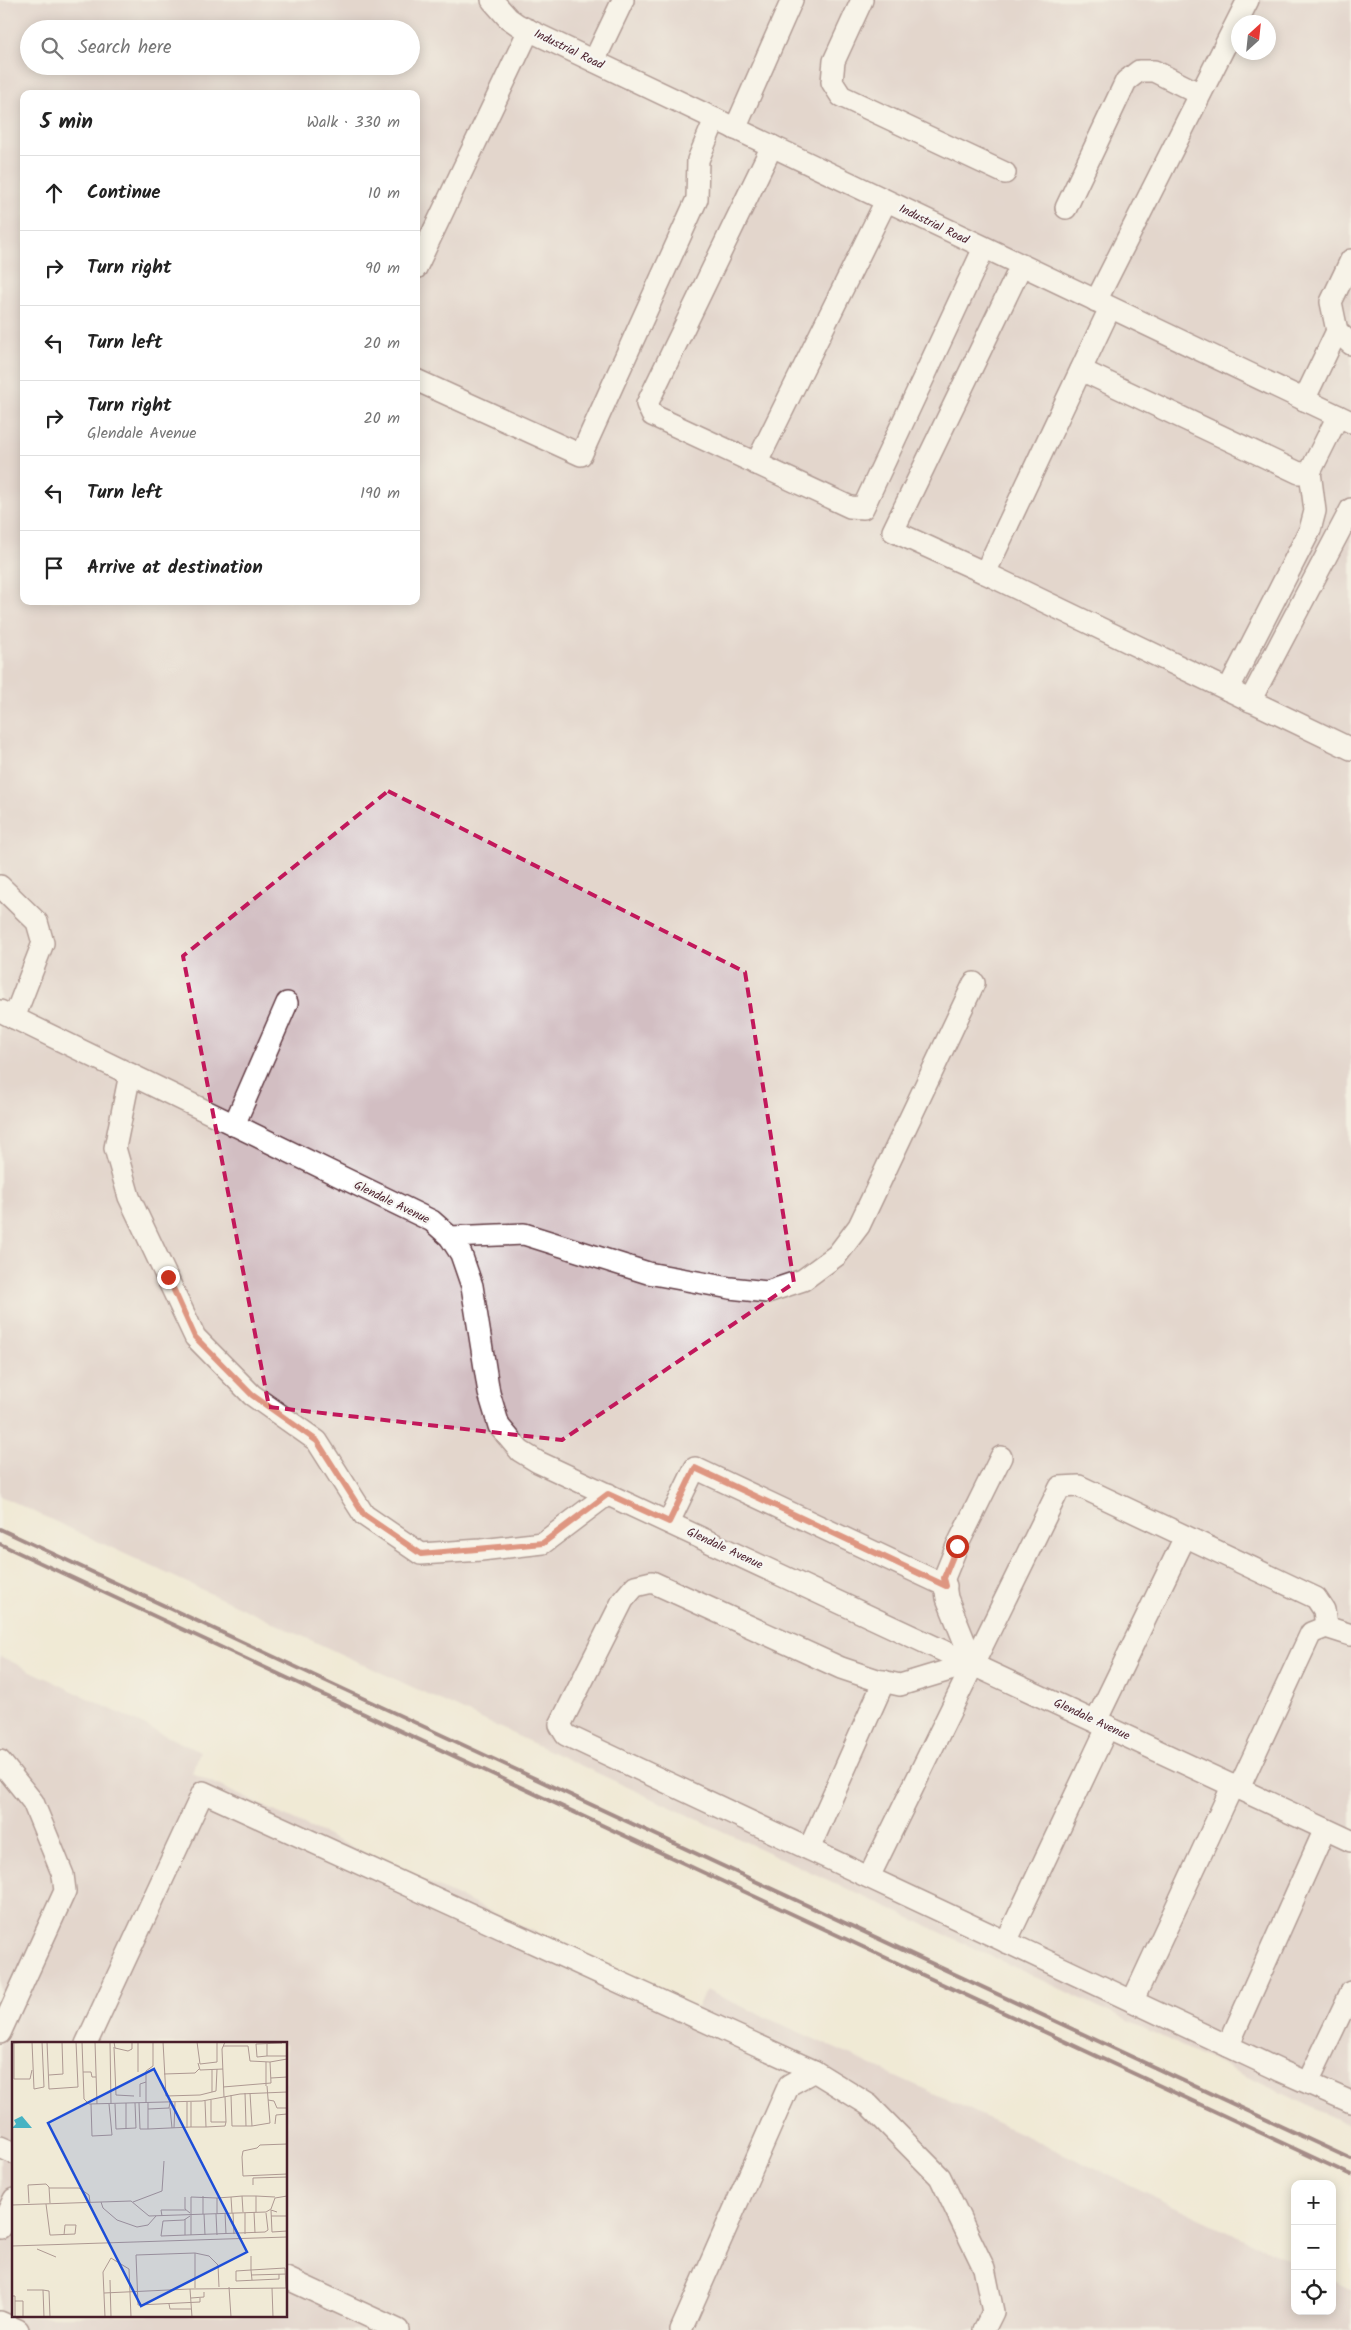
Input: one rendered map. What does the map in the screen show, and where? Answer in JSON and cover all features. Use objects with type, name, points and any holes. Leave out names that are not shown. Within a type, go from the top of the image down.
[{"type":"street","name":"Industrial Road","points":[[492,0],[508,18],[524,27],[1344,419]]},
{"type":"street","points":[[594,61],[623,0]]},
{"type":"street","points":[[735,128],[792,0]]},
{"type":"street","points":[[862,0],[834,61],[832,82],[841,96],[1004,173]]},
{"type":"street","points":[[985,573],[1081,370],[1103,305],[1200,94],[1248,0]]},
{"type":"street","points":[[420,259],[524,27]]},
{"type":"street","points":[[1066,208],[1126,81],[1139,71],[1154,71],[1200,94]]},
{"type":"street","points":[[420,382],[582,455],[697,199],[698,160],[715,119]]},
{"type":"street","points":[[772,146],[647,404],[652,415],[850,507],[863,508],[984,248]]},
{"type":"street","points":[[756,464],[886,201]]},
{"type":"street","points":[[1304,400],[1344,337],[1331,302],[1351,260]]},
{"type":"street","points":[[1021,266],[893,531],[985,573],[1351,749]]},
{"type":"street","points":[[1081,370],[1299,472],[1310,472]]},
{"type":"street","points":[[1228,690],[1310,530],[1315,511],[1310,472],[1344,419]]},
{"type":"street","points":[[1250,700],[1351,509]]},
{"type":"street","points":[[0,886],[38,922],[43,943],[7,1015]]},
{"type":"street","points":[[450,1237],[524,1234],[648,1273],[730,1288],[766,1292],[803,1280],[837,1255],[859,1226],[974,983]]},
{"type":"street","points":[[234,1125],[287,1003]]},
{"type":"street","name":"Glendale Avenue","points":[[7,1015],[432,1221],[450,1237],[461,1254],[472,1286],[489,1394],[499,1426],[520,1451],[538,1462],[973,1663],[1351,1841]]},
{"type":"street","points":[[130,1074],[116,1148],[128,1197],[195,1337],[252,1395],[317,1441],[364,1515],[421,1554],[481,1550],[543,1543],[608,1494]]},
{"type":"street","points":[[973,1663],[947,1598],[944,1578],[957,1546],[1001,1457]]},
{"type":"street","points":[[669,1522],[695,1468],[946,1586]]},
{"type":"street","points":[[869,1877],[1060,1486],[1079,1486],[1316,1598],[1324,1610],[1326,1627]]},
{"type":"street","points":[[1006,1942],[1185,1537]]},
{"type":"street","points":[[973,1663],[900,1685],[884,1682],[841,1668],[652,1582],[635,1586],[623,1600],[560,1725],[566,1734],[1133,2000],[1281,2072],[1351,2102]]},
{"type":"street","points":[[1133,2000],[1311,1633],[1326,1627],[1351,1635]]},
{"type":"street","points":[[808,1849],[884,1682]]},
{"type":"street","points":[[0,1761],[32,1802],[62,1876],[65,1891],[0,2033]]},
{"type":"street","points":[[87,2042],[203,1792],[814,2071],[869,2105],[940,2177],[984,2268],[993,2312],[984,2330]]},
{"type":"street","points":[[1228,2046],[1325,1829]]},
{"type":"street","points":[[1308,2082],[1351,1992]]},
{"type":"street","points":[[681,2330],[789,2085],[814,2071]]},
{"type":"street","points":[[0,2147],[12,2152]]},
{"type":"street","points":[[0,2228],[12,2203]]},
{"type":"street","points":[[288,2279],[398,2330]]},
{"type":"street","points":[[0,2322],[18,2330]]},
{"type":"highlighted area","points":[[388,791],[745,972],[794,1283],[562,1440],[269,1407],[183,956]]},
{"type":"shaded area","points":[[0,0],[1351,0],[1351,2126],[927,1926],[0,1496]]},
{"type":"shaded area","points":[[0,1656],[200,1752],[192,1773],[697,2007],[706,1990],[962,2106],[1291,2261],[1291,2315],[1336,2315],[1336,2282],[1351,2289],[1351,2330],[0,2330]]},
{"type":"railway","points":[[0,1529],[1351,2159]]},
{"type":"railway","points":[[0,1544],[1351,2175]]},
{"type":"route","points":[[168,1277],[195,1337],[252,1395],[317,1441],[364,1515],[421,1554],[543,1543],[608,1494],[669,1522],[695,1468],[946,1586],[944,1578],[957,1546]]}]
